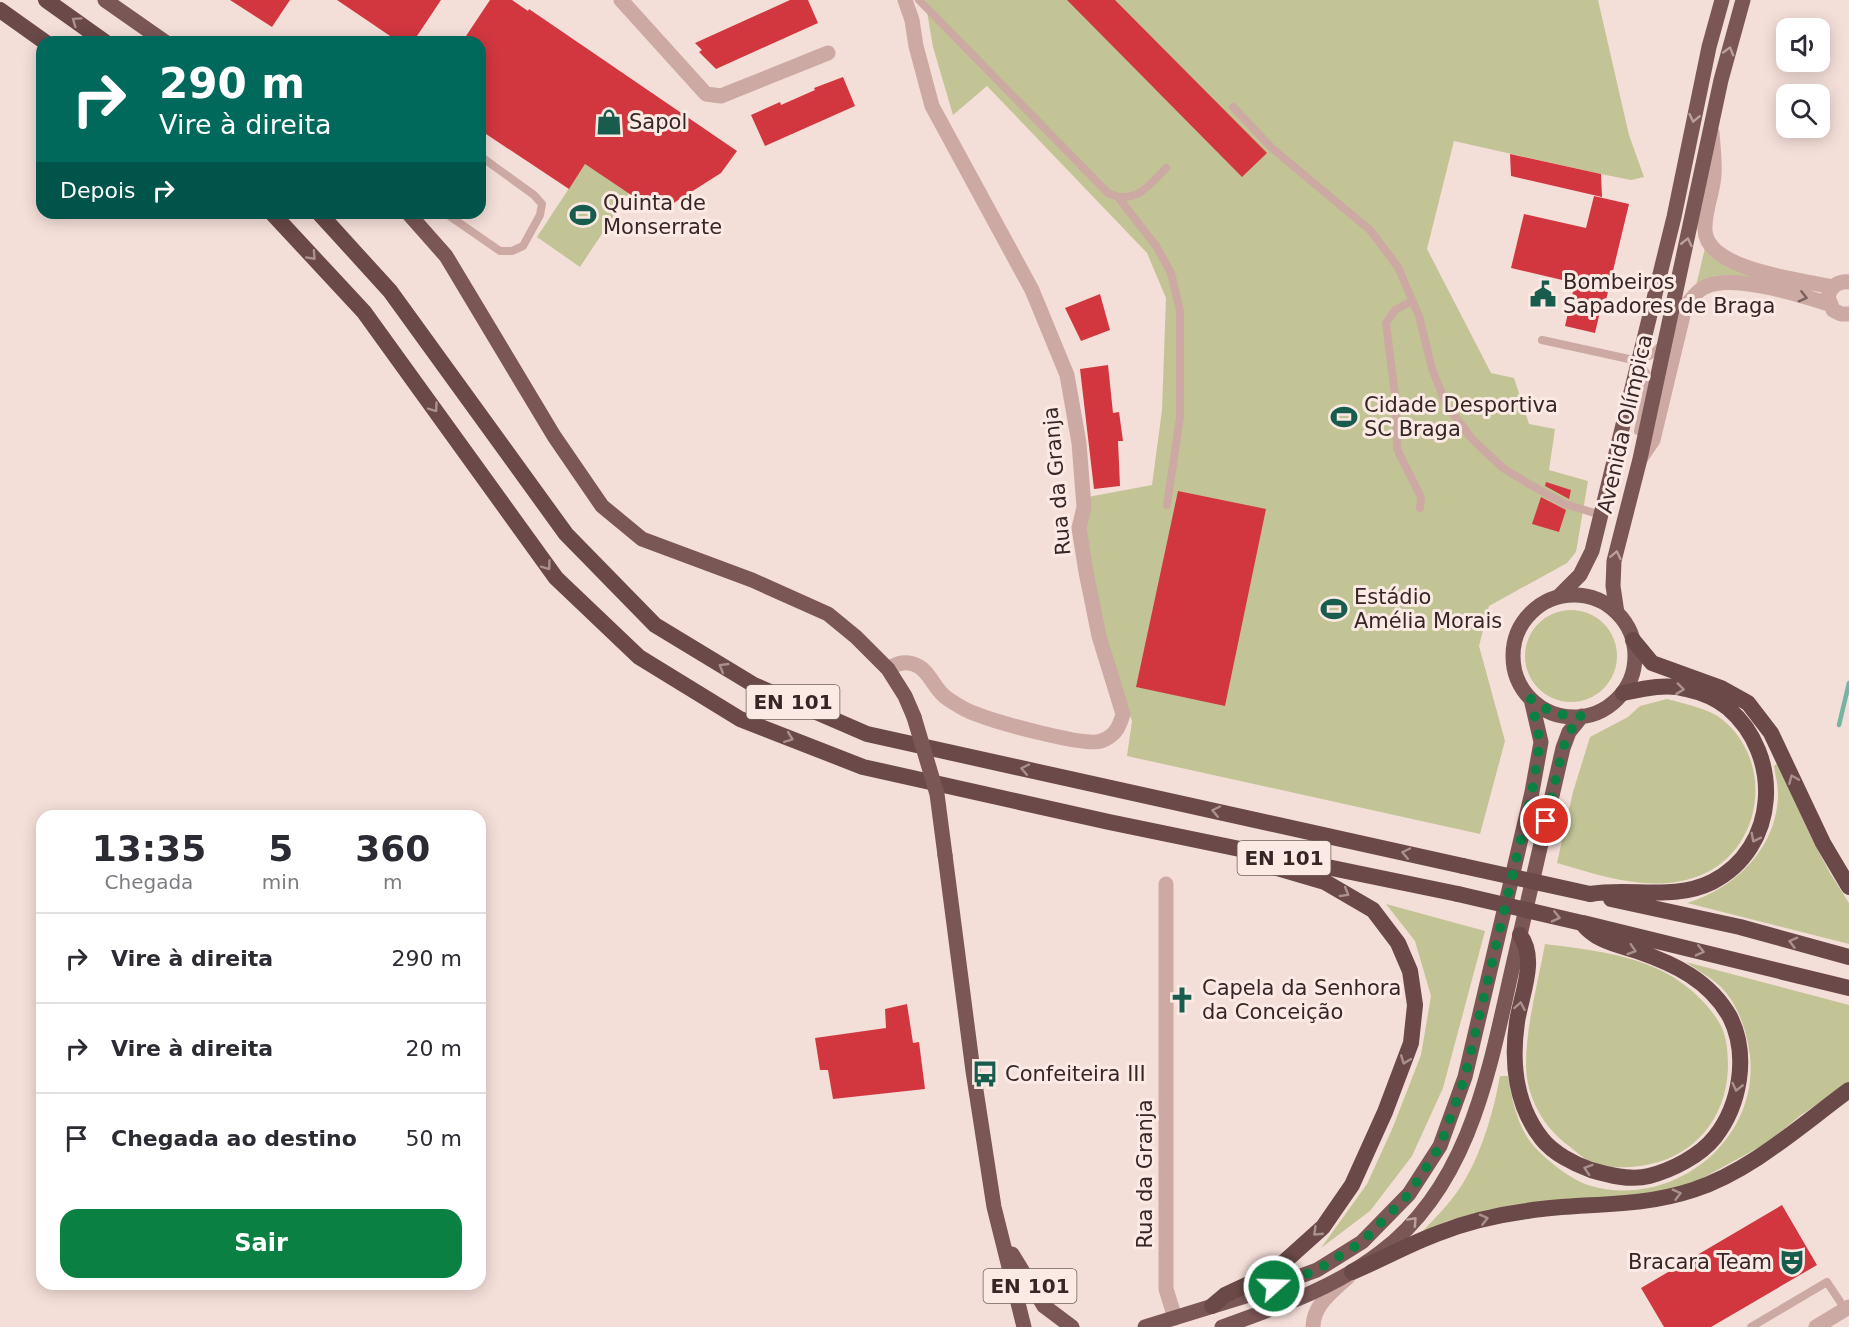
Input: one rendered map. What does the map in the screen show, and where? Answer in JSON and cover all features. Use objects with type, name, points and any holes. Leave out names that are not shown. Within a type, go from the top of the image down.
[{"type":"highway","points":[[46,0],[97,36]]},
{"type":"highway","points":[[0,10],[37,36]]},
{"type":"highway","name":"EN 101","points":[[278,219],[364,312],[556,578],[639,657],[740,719],[863,767],[1109,822],[1458,894],[1849,988]]},
{"type":"highway","name":"EN 101","points":[[325,219],[390,291],[566,534],[655,625],[754,685],[867,734],[1740,927],[1849,957]]},
{"type":"highway","points":[[1633,640],[1652,663],[1721,687],[1748,703],[1771,733],[1823,843],[1849,887]]},
{"type":"highway","points":[[1590,894],[1609,891],[1687,890],[1712,882],[1735,866],[1752,844],[1762,824],[1767,803],[1766,776],[1761,757],[1742,723],[1726,707],[1684,688],[1649,688],[1623,693]]},
{"type":"highway","points":[[1109,822],[1135,836],[1262,864],[1325,882],[1373,910],[1398,943],[1410,971],[1415,1005],[1411,1043],[1385,1112],[1352,1185],[1323,1227],[1283,1263],[1255,1281],[1225,1295],[1212,1306]]},
{"type":"highway","points":[[1520,935],[1526,944],[1529,960],[1516,1026],[1515,1071],[1523,1109],[1543,1140],[1576,1165],[1610,1176],[1647,1177],[1683,1163],[1714,1138],[1732,1108],[1739,1079],[1740,1049],[1731,1018],[1712,990],[1678,967],[1605,942],[1590,933],[1582,923]]},
{"type":"highway","points":[[1352,1272],[1437,1233],[1484,1218],[1529,1210],[1653,1201],[1694,1190],[1742,1167],[1849,1090]]},
{"type":"main road","points":[[105,0],[156,36]]},
{"type":"main road","name":"Avenida Olímpica","points":[[1558,597],[1580,576],[1592,551],[1674,218],[1709,47],[1722,0]]},
{"type":"main road","name":"Avenida Olímpica","points":[[1617,613],[1613,586],[1614,561],[1640,459],[1721,80],[1743,0]]},
{"type":"main road","name":"EN 101","points":[[413,219],[446,256],[554,436],[602,506],[642,539],[752,580],[828,614],[856,637],[888,669],[905,696],[914,717],[937,794],[973,1071],[994,1207],[1024,1327]]},
{"type":"main road","name":"Avenida Olímpica","points":[[1531,699],[1516,675],[1514,647],[1517,633],[1529,616],[1545,602],[1558,597],[1585,596],[1607,604],[1617,613],[1633,640],[1635,662],[1633,673],[1623,693]]},
{"type":"main road","points":[[1531,699],[1554,714],[1582,716],[1600,711],[1623,693]]},
{"type":"main road","points":[[1145,1327],[1317,1270],[1362,1242],[1409,1194],[1440,1146],[1465,1077],[1532,792],[1540,742],[1531,699]]},
{"type":"main road","points":[[1222,1327],[1306,1298],[1383,1252],[1427,1206],[1455,1163],[1474,1117],[1493,1051],[1563,748],[1569,732],[1582,716]]},
{"type":"main road","name":"EN 101","points":[[1001,1233],[1044,1306],[1072,1327]]},
{"type":"street","points":[[621,0],[706,94],[721,96],[828,53]]},
{"type":"street","name":"Rua da Granja","points":[[888,669],[899,663],[911,663],[921,667],[944,697],[967,710],[1015,725],[1078,740],[1099,742],[1113,735],[1120,726],[1123,714],[1099,636],[1086,572],[1079,528],[1084,507],[1079,443],[1067,375],[1032,290],[932,106],[916,46],[912,20],[905,0]]},
{"type":"street","points":[[1712,128],[1714,174],[1705,230],[1708,242],[1716,252],[1737,265],[1833,287]]},
{"type":"street","points":[[1640,459],[1653,440],[1685,307],[1696,292],[1721,281],[1740,282],[1829,304]]},
{"type":"street","points":[[1849,282],[1840,282],[1833,287],[1828,297],[1833,310],[1841,314],[1849,314]]},
{"type":"street","name":"Rua da Granja","points":[[1166,884],[1166,1289],[1175,1318]]},
{"type":"street","points":[[1313,1327],[1313,1321],[1322,1301],[1352,1272]]},
{"type":"street","points":[[1816,1327],[1847,1308]]},
{"type":"lane","points":[[919,0],[1101,187],[1118,197],[1156,246],[1171,273],[1180,311],[1180,417],[1167,505]]},
{"type":"lane","points":[[1233,107],[1273,149],[1370,230],[1398,267],[1419,316],[1432,369],[1447,406],[1473,440],[1503,468],[1529,484],[1565,504],[1601,515]]},
{"type":"lane","points":[[454,219],[500,251],[512,251],[523,246],[540,215],[542,204],[534,195],[486,160]]},
{"type":"lane","points":[[1118,197],[1139,195],[1166,168]]},
{"type":"lane","points":[[1412,301],[1395,310],[1386,323],[1396,403],[1397,449],[1420,497],[1420,508]]},
{"type":"lane","points":[[1542,340],[1638,361],[1651,355],[1665,340]]},
{"type":"lane","points":[[1638,361],[1646,373],[1647,390],[1637,440],[1640,459]]},
{"type":"lane","points":[[1751,1327],[1827,1282],[1847,1308]]},
{"type":"green space","name":"Cidade Desportiva SC Braga","points":[[925,0],[1598,0],[1629,135],[1644,177],[1631,180],[1454,141],[1427,249],[1491,373],[1514,378],[1529,424],[1555,429],[1549,470],[1588,481],[1576,552],[1567,563],[1489,606],[1479,646],[1505,741],[1480,834],[1127,756],[1132,721],[1108,656],[1083,528],[1088,497],[1152,485],[1162,410],[1166,298],[1147,253],[987,86],[953,115],[933,47]]},
{"type":"green space","name":"Quinta de Monserrate","points":[[585,164],[629,193],[580,267],[537,237]]},
{"type":"green space","points":[[1705,248],[1718,261],[1730,268],[1807,287],[1806,292],[1729,275],[1714,276],[1696,286]]},
{"type":"green space","points":[[1571,610],[1589,614],[1603,624],[1613,638],[1617,656],[1613,674],[1603,688],[1589,698],[1571,702],[1553,698],[1539,688],[1529,674],[1525,656],[1529,638],[1539,624],[1553,614]]},
{"type":"green space","points":[[1667,699],[1703,709],[1717,716],[1740,738],[1750,760],[1755,783],[1754,806],[1748,829],[1736,849],[1718,865],[1696,877],[1679,882],[1626,881],[1557,863],[1573,792],[1590,737],[1628,717],[1640,706]]},
{"type":"green space","points":[[1778,763],[1811,837],[1849,903],[1849,944],[1687,903],[1722,887],[1737,876],[1762,848],[1771,831],[1776,813],[1778,790],[1774,766]]},
{"type":"green space","points":[[1386,904],[1485,931],[1443,1088],[1412,1156],[1370,1211],[1321,1248],[1367,1184],[1393,1127],[1421,1055],[1431,996],[1415,941]]},
{"type":"green space","points":[[1545,944],[1604,953],[1647,964],[1686,986],[1715,1016],[1727,1045],[1726,1087],[1721,1105],[1713,1120],[1690,1146],[1659,1162],[1633,1167],[1606,1166],[1582,1157],[1560,1139],[1544,1121],[1529,1089],[1526,1065],[1530,1019]]},
{"type":"green space","points":[[1686,962],[1849,1005],[1849,1083],[1801,1115],[1767,1143],[1699,1180],[1653,1196],[1490,1209],[1447,1221],[1422,1232],[1462,1185],[1478,1154],[1495,1102],[1500,1076],[1508,1076],[1519,1120],[1532,1144],[1559,1169],[1591,1186],[1622,1191],[1652,1187],[1680,1177],[1705,1162],[1725,1141],[1740,1115],[1749,1087],[1750,1056],[1741,1018],[1732,1001],[1720,986]]},
{"type":"building","points":[[230,0],[290,0],[272,27]]},
{"type":"building","points":[[337,0],[441,0],[417,36],[390,36]]},
{"type":"building","name":"Sapol","points":[[490,0],[512,0],[528,11],[529,9],[737,151],[721,173],[658,213],[585,164],[569,189],[486,134],[486,36],[466,36]]},
{"type":"building","points":[[790,0],[808,0],[818,23],[716,69],[699,52],[702,50],[695,43]]},
{"type":"building","points":[[1067,0],[1115,0],[1267,153],[1242,177]]},
{"type":"building","points":[[843,77],[855,106],[765,146],[751,115],[780,102],[781,105],[815,90],[814,88]]},
{"type":"building","points":[[1510,154],[1601,174],[1602,197],[1511,176]]},
{"type":"building","points":[[1594,196],[1629,204],[1606,300],[1603,299],[1595,333],[1565,326],[1575,283],[1511,268],[1524,214],[1586,228]]},
{"type":"building","points":[[1100,294],[1110,330],[1081,341],[1065,308]]},
{"type":"building","points":[[1108,365],[1113,413],[1119,412],[1123,441],[1118,441],[1120,486],[1094,489],[1080,369]]},
{"type":"building","points":[[1546,482],[1571,490],[1569,499],[1545,486]]},
{"type":"building","points":[[1178,491],[1266,509],[1225,706],[1136,687]]},
{"type":"building","points":[[1541,497],[1566,510],[1559,532],[1532,524]]},
{"type":"building","points":[[907,1004],[913,1043],[919,1042],[925,1089],[833,1099],[828,1070],[820,1070],[815,1038],[886,1028],[885,1009]]},
{"type":"building","points":[[1782,1205],[1817,1265],[1711,1327],[1664,1327],[1641,1288]]},
{"type":"waterway","points":[[1839,725],[1849,683]]},
{"type":"place","name":"Sapol","points":[[609,122]]},
{"type":"place","name":"Quinta de Monserrate","points":[[583,215]]},
{"type":"place","name":"Bombeiros Sapadores de Braga","points":[[1543,294]]},
{"type":"place","name":"Cidade Desportiva SC Braga","points":[[1344,417]]},
{"type":"place","name":"Estádio Amélia Morais","points":[[1334,609]]},
{"type":"place","name":"Capela da Senhora da Conceição","points":[[1182,1000]]},
{"type":"place","name":"Confeiteira III","points":[[985,1074]]},
{"type":"place","name":"Bracara Team","points":[[1792,1262]]},
{"type":"route","points":[[1274,1286],[1317,1270],[1362,1242],[1409,1194],[1440,1146],[1465,1077],[1532,792],[1540,742],[1531,699],[1554,714],[1568,717],[1582,716],[1569,732],[1563,748],[1546,821]]}]
